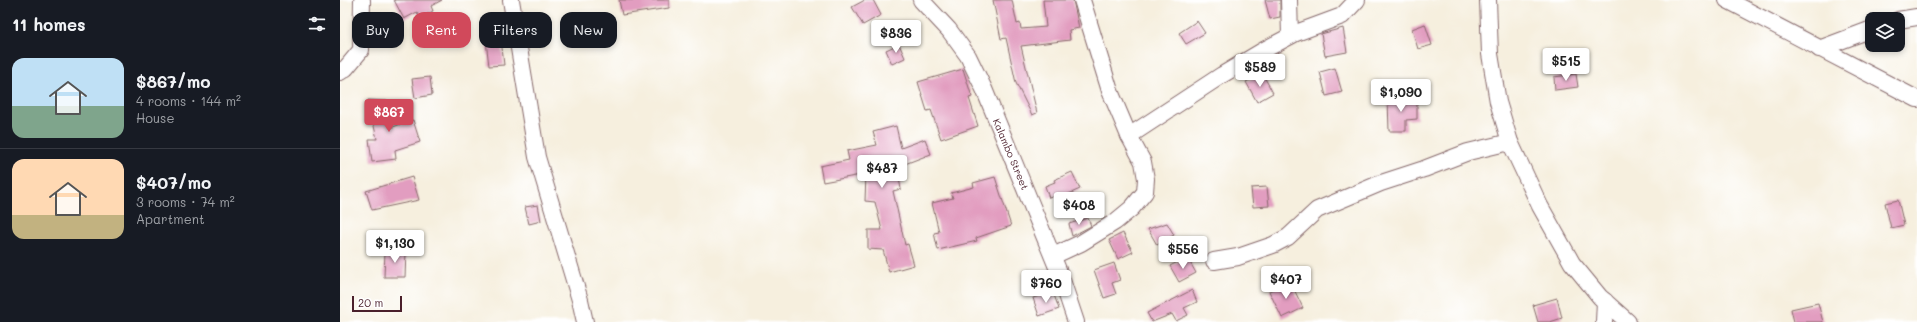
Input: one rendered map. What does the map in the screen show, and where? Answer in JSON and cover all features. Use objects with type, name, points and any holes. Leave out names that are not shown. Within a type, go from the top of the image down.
[{"type":"street","points":[[340,72],[346,68],[361,50],[362,0]]},
{"type":"street","points":[[511,0],[537,157],[580,300],[585,322]]},
{"type":"street","name":"Kalambo Street","points":[[921,0],[949,30],[968,56],[984,89],[1053,256],[1076,322]]},
{"type":"street","points":[[1053,256],[1081,243],[1115,222],[1132,208],[1145,192],[1146,179],[1143,162],[1129,136],[1110,91],[1082,0]]},
{"type":"street","points":[[1289,0],[1290,36]]},
{"type":"street","points":[[1129,136],[1222,75],[1290,36],[1342,16],[1357,0]]},
{"type":"street","points":[[1488,0],[1490,54],[1498,102],[1510,142],[1540,206],[1572,263],[1605,301],[1628,322]]},
{"type":"street","points":[[1733,1],[1820,49],[1917,99]]},
{"type":"street","points":[[1905,19],[1917,16]]},
{"type":"street","points":[[1820,49],[1865,32]]},
{"type":"street","points":[[1214,262],[1238,257],[1273,245],[1288,237],[1317,210],[1381,183],[1424,169],[1468,152],[1510,142]]},
{"type":"street","points":[[1604,322],[1605,301]]},
{"type":"building","points":[[394,0],[442,0],[431,6],[433,11],[431,12],[412,12],[412,15],[404,19],[404,12],[400,12]]},
{"type":"building","points":[[619,0],[669,0],[669,8],[622,15]]},
{"type":"building","points":[[865,0],[873,0],[881,15],[863,25],[852,7]]},
{"type":"building","points":[[993,0],[1012,0],[1017,24],[1020,23],[1021,29],[1046,27],[1043,0],[1073,0],[1079,28],[1069,30],[1070,40],[1021,46],[1037,113],[1032,115],[1016,83],[1006,38],[1001,39]]},
{"type":"building","points":[[1265,0],[1280,0],[1280,17],[1270,19]]},
{"type":"building","points":[[1197,21],[1205,33],[1186,44],[1179,33]]},
{"type":"building","points":[[1425,24],[1432,45],[1418,49],[1412,29]]},
{"type":"building","points":[[1343,28],[1347,52],[1325,56],[1321,34]]},
{"type":"building","points":[[899,44],[905,58],[892,64],[886,50]]},
{"type":"building","points":[[487,48],[502,48],[504,65],[489,66]]},
{"type":"building","points":[[1335,68],[1342,92],[1326,96],[1320,72]]},
{"type":"building","points":[[963,69],[972,97],[969,98],[978,126],[941,139],[931,110],[927,111],[918,82]]},
{"type":"building","points":[[1262,73],[1273,93],[1257,102],[1246,82]]},
{"type":"building","points":[[1576,74],[1578,87],[1555,90],[1554,77]]},
{"type":"building","points":[[430,77],[432,95],[415,98],[412,79]]},
{"type":"building","points":[[1417,98],[1417,119],[1406,120],[1406,131],[1389,131],[1388,99]]},
{"type":"building","points":[[368,100],[387,101],[393,127],[413,120],[420,142],[395,150],[396,159],[372,162],[369,139],[377,139]]},
{"type":"building","points":[[896,126],[901,148],[925,139],[931,154],[897,167],[901,189],[893,191],[905,245],[908,244],[914,265],[889,272],[883,250],[868,249],[868,230],[882,230],[875,202],[865,201],[866,174],[823,182],[820,166],[849,160],[847,151],[877,145],[873,132]]},
{"type":"building","points":[[1072,172],[1080,189],[1062,197],[1061,194],[1049,198],[1045,186]]},
{"type":"building","points":[[412,177],[419,200],[372,210],[366,191]]},
{"type":"building","points":[[995,177],[1011,226],[976,238],[977,241],[938,250],[934,233],[939,232],[932,203],[953,198],[951,193],[974,187],[973,183]]},
{"type":"building","points":[[1267,187],[1269,206],[1253,207],[1251,188]]},
{"type":"building","points":[[1898,200],[1904,225],[1891,228],[1885,203]]},
{"type":"building","points":[[538,205],[541,221],[529,224],[525,207]]},
{"type":"building","points":[[1088,218],[1091,226],[1072,236],[1069,224]]},
{"type":"building","points":[[1167,223],[1174,235],[1157,245],[1148,229]]},
{"type":"building","points":[[1123,233],[1133,252],[1118,259],[1109,240]]},
{"type":"building","points":[[385,251],[406,252],[405,277],[384,277]]},
{"type":"building","points":[[1187,257],[1196,273],[1179,282],[1170,266]]},
{"type":"building","points":[[1114,263],[1120,280],[1112,283],[1116,294],[1104,298],[1094,270]]},
{"type":"building","points":[[1290,281],[1303,308],[1282,318],[1269,291]]},
{"type":"building","points":[[1192,290],[1197,302],[1184,308],[1188,315],[1176,321],[1172,314],[1152,322],[1147,313]]},
{"type":"building","points":[[1053,292],[1059,309],[1039,316],[1033,298]]},
{"type":"building","points":[[1557,298],[1562,318],[1550,322],[1538,322],[1533,305]]},
{"type":"building","points":[[1818,303],[1823,322],[1794,322],[1791,309]]}]
